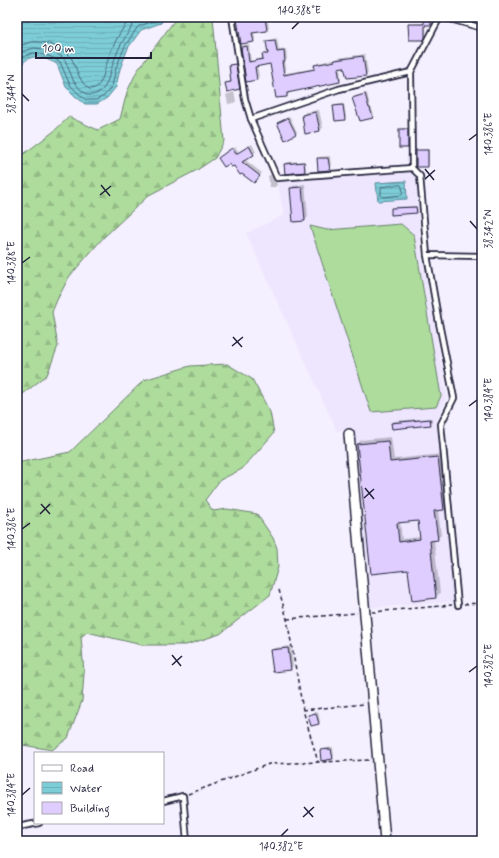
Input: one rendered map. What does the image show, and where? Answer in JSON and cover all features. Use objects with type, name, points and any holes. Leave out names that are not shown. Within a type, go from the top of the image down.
[{"type":"street","points":[[349,434],[385,841]]},
{"type":"lane","points":[[232,17],[245,99],[251,119],[277,178],[412,168]]},
{"type":"lane","points":[[458,605],[441,424],[454,398],[427,255],[420,176],[412,168],[411,72],[441,17],[482,28]]},
{"type":"lane","points":[[251,119],[339,89],[411,72]]},
{"type":"lane","points":[[17,165],[20,181]]},
{"type":"lane","points":[[427,255],[482,256]]},
{"type":"lane","points":[[164,801],[183,796],[187,841]]},
{"type":"lane","points":[[17,827],[34,824]]},
{"type":"path","points":[[279,590],[287,619],[303,710],[318,762]]},
{"type":"path","points":[[287,619],[482,602]]},
{"type":"path","points":[[303,710],[373,703]]},
{"type":"path","points":[[183,796],[269,764],[378,759]]},
{"type":"shaded area","points":[[410,172],[416,178],[421,251],[447,397],[437,421],[455,602],[369,608],[351,429],[337,431],[246,233],[284,215],[277,180]]},
{"type":"green space","points":[[177,17],[213,17],[224,141],[215,158],[197,170],[149,195],[103,238],[69,277],[52,312],[58,346],[47,375],[23,394],[17,396],[17,159],[53,132],[69,117],[98,130],[120,119],[127,92],[137,71]]},
{"type":"green space","points":[[401,224],[414,235],[441,396],[436,407],[371,412],[310,226],[327,230]]},
{"type":"green space","points":[[227,364],[252,379],[270,412],[274,433],[242,469],[220,480],[205,500],[213,511],[227,509],[257,514],[273,538],[277,548],[278,567],[270,595],[220,634],[186,645],[142,645],[87,632],[81,637],[84,673],[82,701],[68,738],[52,750],[17,744],[17,463],[70,452],[144,380],[190,366]]},
{"type":"water","points":[[17,17],[165,17],[161,23],[141,30],[128,48],[120,69],[116,87],[107,98],[97,104],[85,104],[66,87],[57,64],[44,58],[32,57],[28,59],[20,68],[17,76]]},
{"type":"water","points":[[406,181],[407,199],[378,201],[376,183]]},
{"type":"building","points":[[265,17],[267,31],[252,33],[254,42],[241,44],[237,19]]},
{"type":"building","points":[[424,18],[431,18],[431,25],[425,25],[424,40],[409,40],[408,24],[424,24]]},
{"type":"building","points":[[275,40],[277,52],[284,51],[285,62],[282,62],[284,75],[315,69],[314,65],[363,56],[366,76],[347,78],[344,67],[338,68],[340,82],[287,93],[287,97],[276,98],[270,64],[255,67],[257,80],[246,82],[241,47],[247,46],[249,62],[263,59],[262,54],[268,54],[266,41]]},
{"type":"building","points":[[236,64],[240,89],[227,92],[225,83],[231,82],[229,65]]},
{"type":"building","points":[[365,94],[373,118],[360,121],[352,98]]},
{"type":"building","points":[[343,105],[345,120],[335,121],[333,106]]},
{"type":"building","points":[[316,112],[320,131],[305,134],[302,115]]},
{"type":"building","points":[[288,118],[296,134],[285,140],[277,123]]},
{"type":"building","points":[[399,129],[408,129],[408,148],[399,148]]},
{"type":"building","points":[[249,146],[254,155],[242,162],[260,176],[254,183],[242,174],[240,175],[234,166],[231,167],[229,164],[224,167],[218,158],[232,148],[236,154]]},
{"type":"building","points":[[416,150],[428,150],[428,167],[416,166]]},
{"type":"building","points":[[317,158],[328,158],[330,170],[318,171]]},
{"type":"building","points":[[304,162],[305,172],[285,174],[284,164]]},
{"type":"building","points":[[302,187],[305,221],[293,222],[290,188]]},
{"type":"building","points":[[416,207],[417,213],[391,215],[391,208]]},
{"type":"building","points":[[430,419],[431,425],[392,429],[391,423]]},
{"type":"building","points":[[388,441],[390,462],[438,457],[444,510],[434,511],[438,540],[430,541],[436,598],[412,601],[408,570],[371,574],[357,444]],"holes":[[[418,521],[420,539],[399,542],[397,523]]]},
{"type":"building","points":[[288,648],[291,670],[273,672],[270,650]]},
{"type":"building","points":[[316,713],[319,724],[311,726],[308,715]]},
{"type":"building","points":[[331,749],[333,759],[321,761],[320,750]]}]
